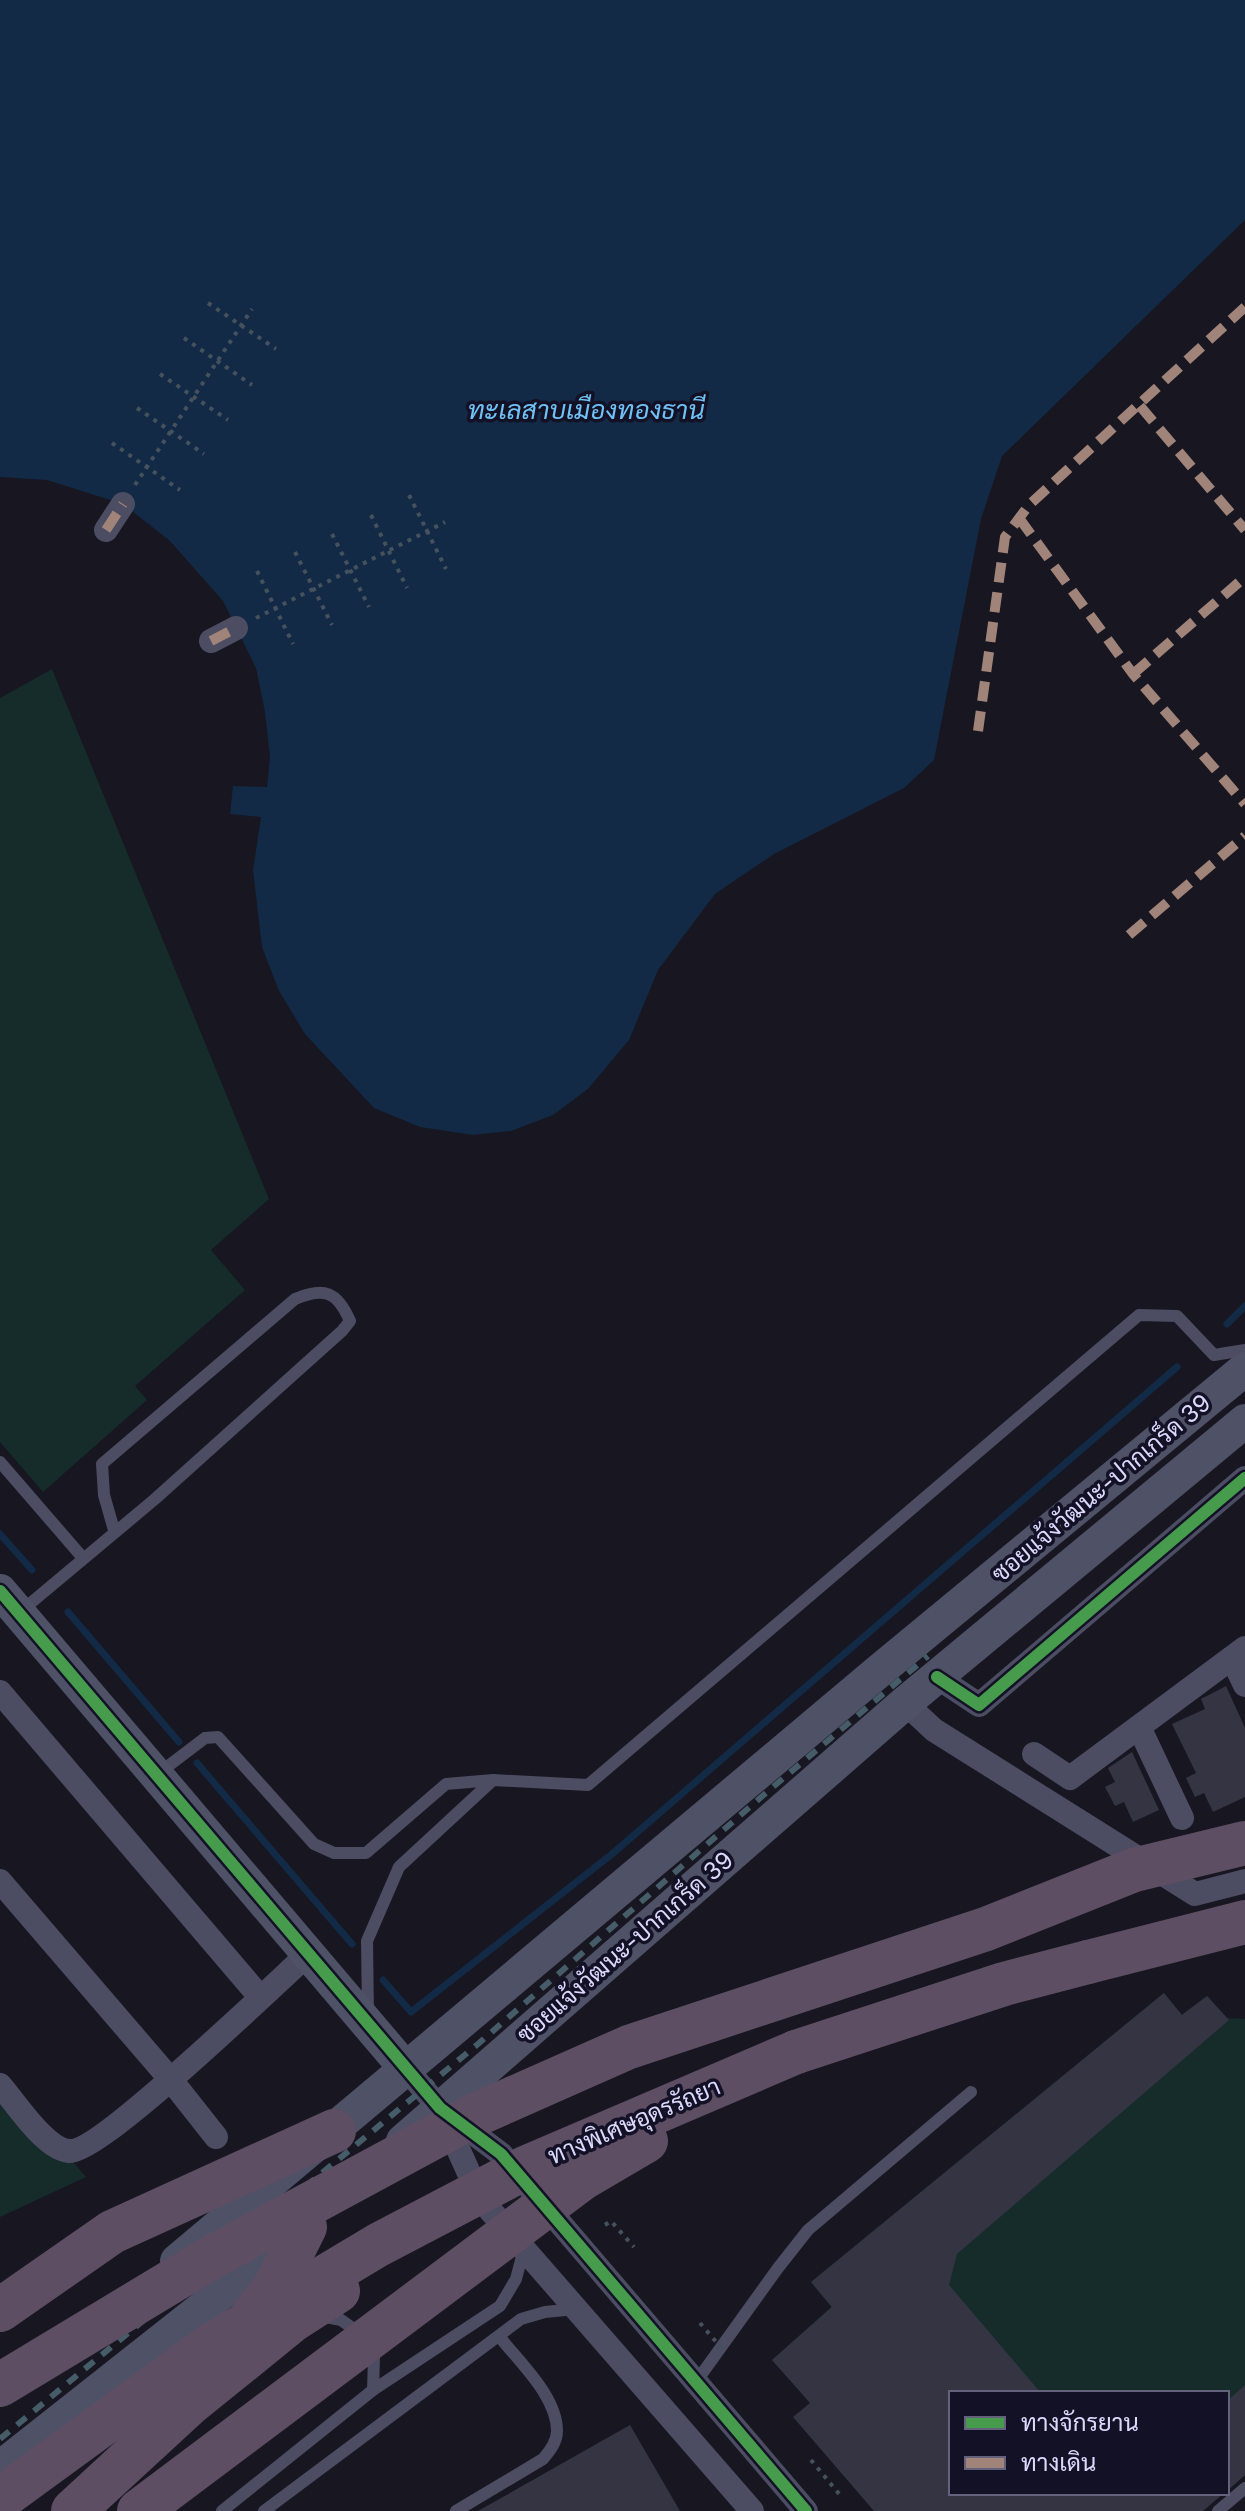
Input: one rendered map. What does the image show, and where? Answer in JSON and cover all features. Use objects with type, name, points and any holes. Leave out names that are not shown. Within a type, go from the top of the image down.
[{"type":"highway","points":[[2,2389],[212,2257],[473,2116],[629,2047],[986,1929],[1134,1870],[1245,1843]]},
{"type":"highway","name":"ทางพิเศษอุดรรัถยา","points":[[0,2499],[211,2345],[378,2245],[525,2168],[796,2052],[1004,1984],[1241,1920]]},
{"type":"highway","points":[[139,2511],[583,2178],[796,2052]]},
{"type":"highway","points":[[0,2310],[112,2232],[334,2131]]},
{"type":"highway","points":[[73,2511],[188,2405],[293,2320],[394,2254],[490,2210]]},
{"type":"highway","points":[[188,2405],[275,2287],[305,2227]]},
{"type":"main road","name":"ซอยแจ้งวัฒนะ-ปากเกร็ด 39","points":[[2,2389],[334,2131],[879,1671],[1245,1369]]},
{"type":"main road","name":"ซอยแจ้งวัฒนะ-ปากเกร็ด 39","points":[[0,2468],[305,2227],[905,1703],[1245,1421]]},
{"type":"main road","points":[[9,1602],[406,2069]]},
{"type":"street","points":[[106,530],[123,504]]},
{"type":"street","points":[[211,641],[236,628]]},
{"type":"street","points":[[937,1677],[979,1705],[1245,1478]]},
{"type":"street","points":[[1034,1754],[1070,1778],[1238,1653],[1245,1685]]},
{"type":"street","points":[[0,1692],[260,1997]]},
{"type":"street","points":[[905,1703],[934,1730],[1201,1898],[1245,1881]]},
{"type":"street","points":[[1139,1727],[1182,1818]]},
{"type":"street","points":[[0,1881],[216,2137]]},
{"type":"street","points":[[0,2085],[52,2145],[71,2152],[91,2144],[171,2080],[308,1954]]},
{"type":"street","points":[[406,2069],[440,2108],[501,2154],[806,2511]]},
{"type":"street","points":[[440,2108],[473,2182],[490,2210],[752,2511]]},
{"type":"lane","points":[[9,1602],[83,1558],[155,1499],[342,1331],[350,1321],[343,1307],[330,1294],[314,1291],[295,1299],[102,1464],[104,1495],[114,1530]]},
{"type":"lane","points":[[156,1775],[205,1738],[218,1737],[314,1844],[334,1853],[366,1853],[446,1784],[493,1780],[588,1785],[1139,1315],[1177,1316],[1214,1355],[1245,1350]]},
{"type":"lane","points":[[0,1462],[83,1558]]},
{"type":"lane","points":[[368,2025],[367,1941],[399,1867],[493,1780]]},
{"type":"lane","points":[[696,2382],[808,2230],[971,2092]]},
{"type":"lane","points":[[222,2511],[373,2390],[500,2306],[516,2279],[524,2248]]},
{"type":"lane","points":[[274,2508],[521,2319],[579,2309]]},
{"type":"lane","points":[[293,2320],[327,2315],[355,2329],[367,2340],[374,2358],[373,2390]]},
{"type":"lane","points":[[456,2511],[543,2459],[553,2446],[557,2433],[554,2411],[543,2392],[499,2336]]},
{"type":"lane","points":[[1218,2511],[1245,2488]]},
{"type":"path","points":[[208,303],[276,349]]},
{"type":"path","points":[[123,504],[252,309]]},
{"type":"path","points":[[184,338],[252,385]]},
{"type":"path","points":[[160,374],[228,420]]},
{"type":"path","points":[[137,408],[204,454]]},
{"type":"path","points":[[112,443],[180,490]]},
{"type":"path","points":[[409,495],[446,569]]},
{"type":"path","points":[[371,515],[407,588]]},
{"type":"path","points":[[236,628],[445,522]]},
{"type":"path","points":[[332,534],[369,607]]},
{"type":"path","points":[[295,552],[332,625]]},
{"type":"path","points":[[257,571],[293,644]]},
{"type":"path","points":[[605,2225],[611,2221],[634,2247]]},
{"type":"path","points":[[700,2323],[724,2351]]},
{"type":"path","points":[[811,2460],[840,2495]]},
{"type":"green space","points":[[52,669],[269,1199],[211,1250],[245,1290],[135,1386],[147,1400],[43,1492],[0,1442],[0,698]]},
{"type":"green space","points":[[1164,1993],[1181,2015],[1207,1996],[1227,2018],[1245,2019],[1245,2475],[1229,2489],[1229,2391],[799,2390],[772,2360],[831,2307],[811,2282]]},
{"type":"green space","points":[[0,2078],[86,2177],[0,2217]]},
{"type":"water","name":"ทะเลสาบเมืองทองธานี","points":[[0,0],[1245,0],[1245,220],[1002,456],[981,519],[934,760],[904,788],[774,854],[715,894],[658,970],[629,1040],[588,1089],[553,1115],[511,1131],[473,1135],[420,1127],[374,1108],[305,1034],[279,991],[262,947],[253,870],[261,817],[230,814],[233,786],[267,787],[270,757],[265,712],[256,668],[223,601],[170,541],[123,504],[47,480],[0,477]]},
{"type":"building","points":[[1226,1686],[1245,1728],[1245,1797],[1213,1812],[1204,1793],[1195,1797],[1186,1778],[1196,1773],[1172,1724],[1205,1709],[1201,1699]]},
{"type":"building","points":[[1132,1752],[1159,1810],[1133,1822],[1124,1802],[1115,1806],[1105,1787],[1115,1782],[1108,1768]]},
{"type":"building","points":[[1164,1993],[1182,2015],[1207,1996],[1229,2020],[957,2254],[949,2285],[1039,2391],[949,2391],[949,2495],[1222,2495],[1203,2511],[874,2511],[793,2417],[810,2403],[772,2360],[832,2307],[811,2282]]},
{"type":"building","points":[[1245,2385],[1245,2475],[1229,2489],[1229,2399]]},
{"type":"building","points":[[630,2425],[680,2511],[478,2511]]},
{"type":"waterway","points":[[1227,1324],[1245,1306]]},
{"type":"waterway","points":[[383,1980],[411,2012],[612,1854],[1177,1367]]},
{"type":"waterway","points":[[0,1534],[32,1570]]},
{"type":"waterway","points":[[68,1612],[179,1742]]},
{"type":"waterway","points":[[197,1763],[352,1944]]},
{"type":"railway","points":[[0,2439],[478,2044],[928,1656]]},
{"type":"marked path","points":[[978,731],[1005,537],[1029,505],[1245,307]]},
{"type":"marked path","points":[[1140,406],[1245,530]]},
{"type":"marked path","points":[[106,530],[123,504]]},
{"type":"marked path","points":[[1019,518],[1133,674],[1245,804]]},
{"type":"marked path","points":[[1133,674],[1245,577]]},
{"type":"marked path","points":[[211,641],[236,628]]},
{"type":"marked path","points":[[1129,935],[1245,836]]},
{"type":"cycle path","points":[[937,1677],[979,1705],[1245,1478]]},
{"type":"cycle path","points":[[0,1591],[440,2108],[501,2154],[806,2511]]}]
